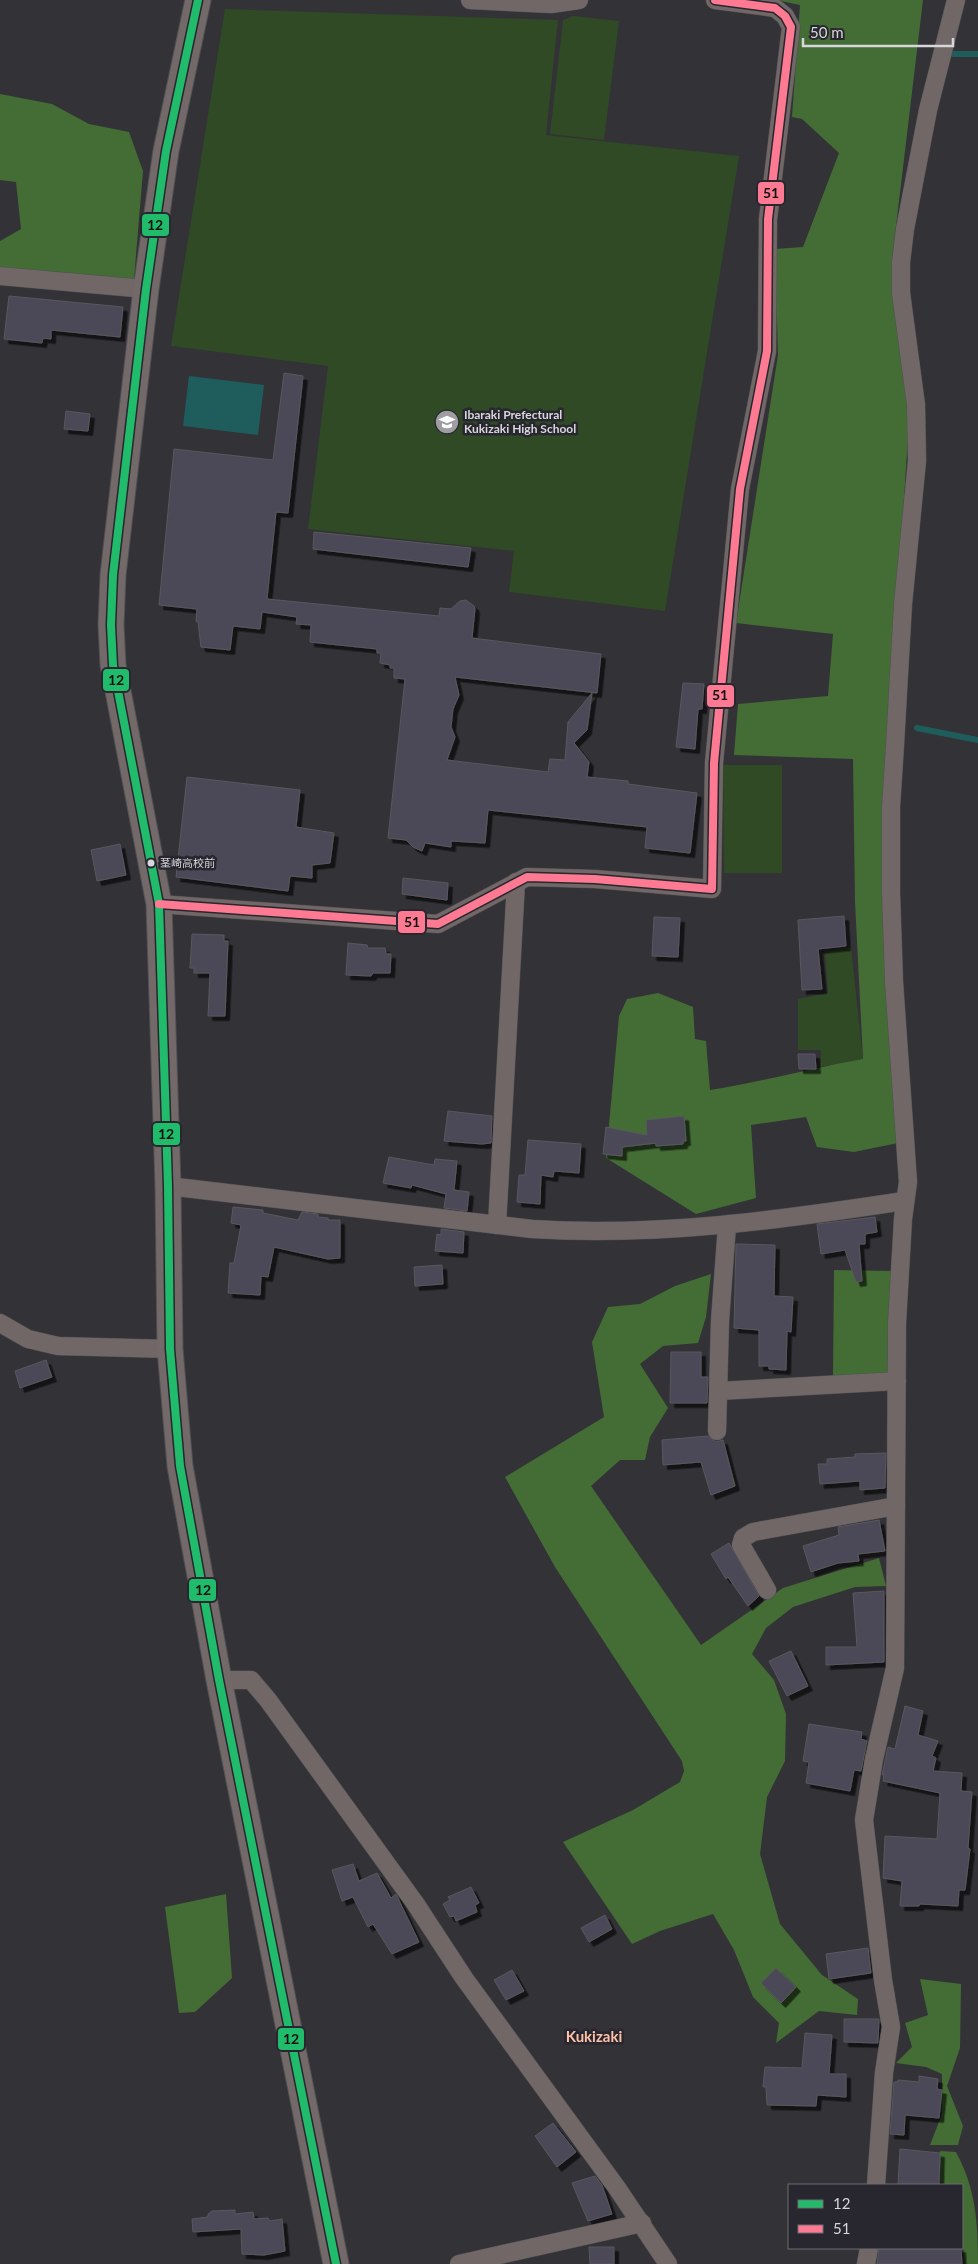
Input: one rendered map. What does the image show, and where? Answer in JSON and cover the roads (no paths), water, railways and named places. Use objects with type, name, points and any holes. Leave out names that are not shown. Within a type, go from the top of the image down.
[{"type":"street","points":[[198,0],[166,150],[146,289],[113,575],[110,625],[114,665],[159,904],[168,1186],[170,1349],[180,1466],[218,1680],[336,2264]]},
{"type":"street","points":[[470,0],[551,4],[579,0]]},
{"type":"street","points":[[159,904],[438,924],[527,877],[595,879],[712,889],[714,763],[740,489],[767,351],[768,219],[790,27],[785,16],[775,8],[715,0]]},
{"type":"street","points":[[876,2184],[884,2073],[891,2027],[883,1980],[864,1820],[874,1759],[895,1668],[896,1381],[904,1201],[908,1182],[894,982],[891,893],[891,807],[903,604],[917,461],[916,405],[902,293],[901,262],[906,221],[928,110],[956,0]]},
{"type":"street","points":[[0,276],[146,289]]},
{"type":"street","points":[[497,1225],[516,882]]},
{"type":"street","points":[[168,1186],[497,1225],[588,1233],[654,1232],[778,1221],[904,1201]]},
{"type":"street","points":[[717,1430],[720,1321],[727,1225]]},
{"type":"street","points":[[0,1323],[28,1339],[58,1346],[170,1349]]},
{"type":"street","points":[[719,1391],[896,1381]]},
{"type":"street","points":[[767,1590],[741,1545],[743,1538],[753,1532],[896,1506]]},
{"type":"street","points":[[218,1680],[251,1680],[268,1700],[414,1903],[464,1978],[642,2224],[668,2264]]},
{"type":"street","points":[[459,2264],[642,2224]]},
{"type":"street","points":[[866,2264],[868,2249]]},
{"type":"water","points":[[189,376],[264,385],[258,435],[183,426]]},
{"type":"waterway","points":[[953,54],[978,54]]},
{"type":"waterway","points":[[917,728],[978,740]]},
{"type":"place","name":"Ibaraki Prefectural Kukizaki High School","points":[[447,422]]},
{"type":"place","name":"茎崎高校前","points":[[151,863]]},
{"type":"district","name":"Kukizaki","points":[[594,2037]]}]
